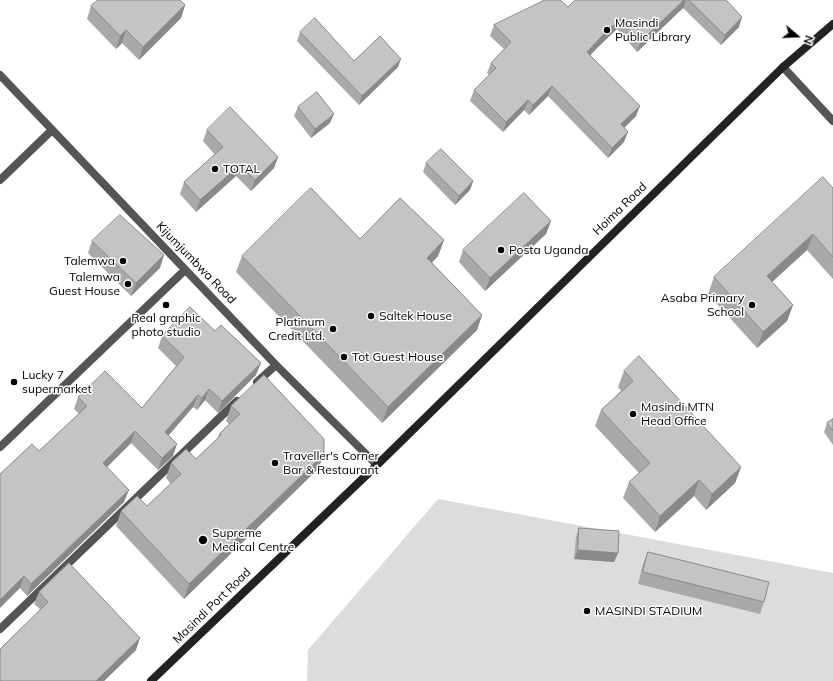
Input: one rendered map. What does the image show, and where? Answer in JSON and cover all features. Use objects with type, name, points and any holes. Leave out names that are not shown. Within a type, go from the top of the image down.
[{"type":"main road","name":"Hoima Road","points":[[377,465],[783,67],[833,24]]},
{"type":"main road","name":"Masindi Port Road","points":[[150,681],[377,465]]},
{"type":"street","points":[[783,67],[833,121]]},
{"type":"street","name":"Kijumjumbwa Road","points":[[0,75],[185,270],[377,465]]},
{"type":"street","points":[[0,180],[52,130]]},
{"type":"street","points":[[0,447],[185,270]]},
{"type":"street","points":[[253,387],[276,364]]},
{"type":"street","points":[[0,629],[241,398]]},
{"type":"shaded area","name":"MASINDI STADIUM","points":[[438,499],[833,573],[833,681],[307,681],[308,650]]},
{"type":"building","points":[[98,0],[180,0],[185,5],[143,47],[126,30],[120,36],[91,6]]},
{"type":"building","points":[[545,0],[560,0],[568,7],[575,0],[684,0],[641,41],[620,19],[587,52],[640,106],[621,124],[628,132],[612,148],[552,86],[533,105],[528,100],[506,122],[474,90],[496,68],[491,63],[511,42],[494,25]]},
{"type":"building","points":[[689,0],[726,0],[742,17],[725,35]]},
{"type":"building","points":[[315,18],[354,61],[380,36],[401,59],[362,96],[300,32]]},
{"type":"building","points":[[317,92],[334,114],[315,129],[298,107]]},
{"type":"building","points":[[230,107],[278,157],[255,180],[240,165],[200,200],[184,182],[223,147],[207,130]]},
{"type":"building","points":[[441,149],[473,181],[459,196],[426,163]]},
{"type":"building","points":[[823,177],[833,188],[833,257],[813,234],[767,276],[793,305],[763,332],[714,277]]},
{"type":"building","name":"Saltek House","points":[[311,188],[360,239],[400,198],[444,240],[427,258],[482,315],[388,407],[242,256]]},
{"type":"building","points":[[524,193],[551,221],[490,278],[463,250]]},
{"type":"building","name":"Talemwa","points":[[120,215],[164,255],[136,283],[92,241]]},
{"type":"building","points":[[190,307],[215,331],[221,325],[261,363],[222,401],[209,389],[202,398],[198,395],[165,432],[177,444],[162,458],[135,431],[103,463],[129,490],[31,584],[24,576],[0,600],[0,474],[32,444],[39,451],[87,406],[78,397],[105,371],[142,408],[184,357],[162,336]]},
{"type":"building","points":[[639,356],[741,467],[712,494],[699,480],[660,516],[629,482],[650,463],[601,410],[633,381],[624,371]]},
{"type":"building","points":[[264,375],[324,439],[324,454],[189,584],[121,511],[137,496],[147,506],[181,474],[171,463],[186,449],[196,459],[240,414],[231,406]]},
{"type":"building","points":[[833,419],[833,431],[827,423]]},
{"type":"building","points":[[579,528],[619,531],[618,553],[578,550]]},
{"type":"building","points":[[648,552],[769,582],[764,602],[643,572]]},
{"type":"building","points":[[69,563],[140,638],[96,681],[0,681],[0,649],[48,602],[39,592]]},
{"type":"place","name":"Masindi Public Library","points":[[607,30]]},
{"type":"place","name":"TOTAL","points":[[215,169]]},
{"type":"place","name":"Posta Uganda","points":[[501,250]]},
{"type":"place","name":"Talemwa","points":[[123,261]]},
{"type":"place","name":"Talemwa Guest House","points":[[128,284]]},
{"type":"place","name":"Real graphic photo studio","points":[[166,305]]},
{"type":"place","name":"Asaba Primary School","points":[[752,305]]},
{"type":"place","name":"Saltek House","points":[[371,316]]},
{"type":"place","name":"Platinum Credit Ltd.","points":[[333,329]]},
{"type":"place","name":"Tot Guest House","points":[[344,357]]},
{"type":"place","name":"Lucky 7 supermarket","points":[[14,382]]},
{"type":"place","name":"Masindi MTN Head Office","points":[[633,414]]},
{"type":"place","name":"Traveller's Corner Bar & Restaurant","points":[[275,463]]},
{"type":"place","name":"Supreme Medical Centre","points":[[203,540]]},
{"type":"place","name":"MASINDI STADIUM","points":[[587,611]]}]
